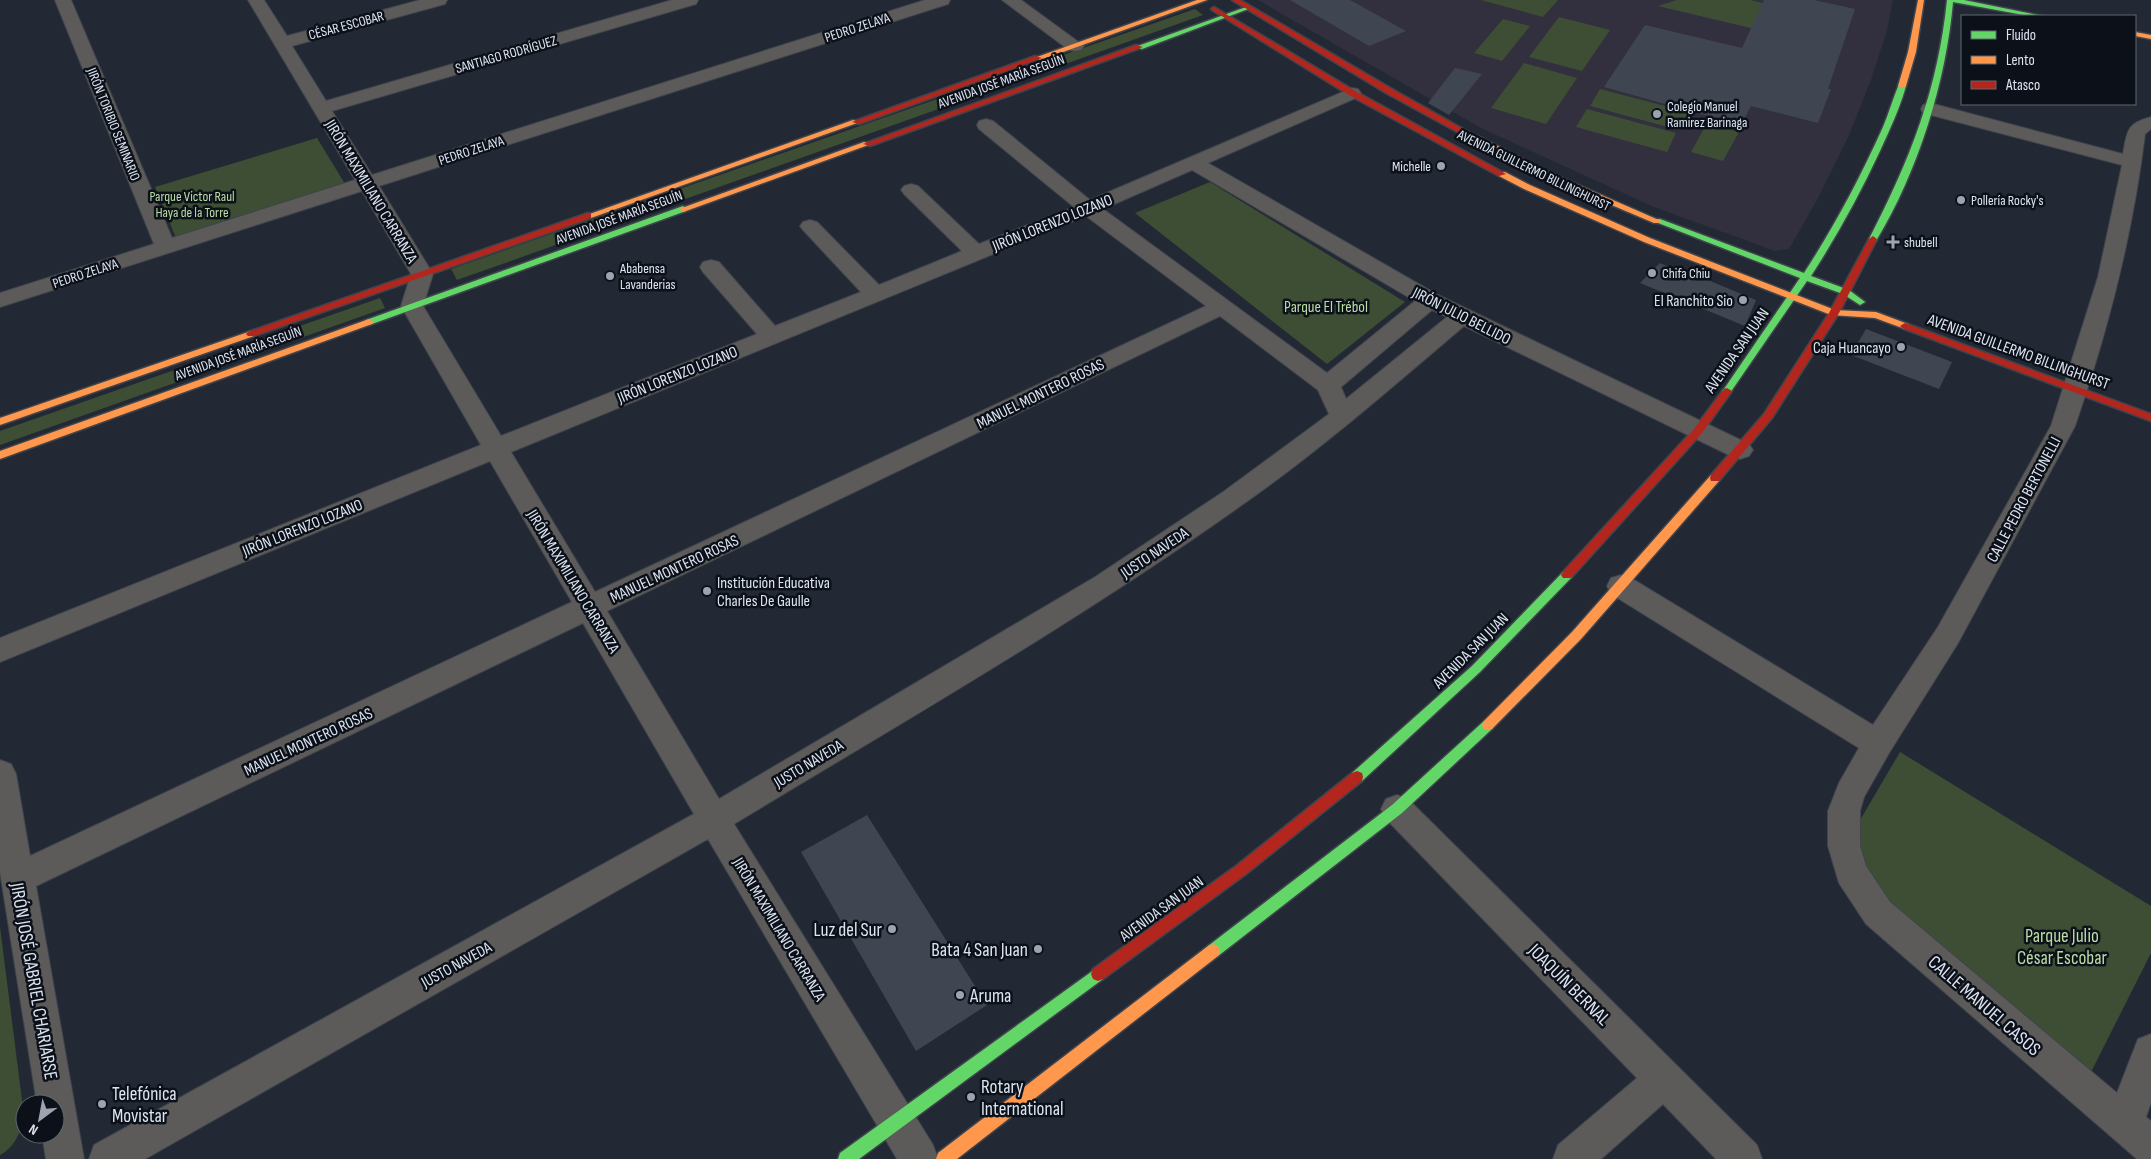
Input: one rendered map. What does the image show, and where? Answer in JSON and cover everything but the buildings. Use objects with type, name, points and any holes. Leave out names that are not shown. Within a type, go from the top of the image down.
[{"type":"main road","name":"AVENIDA JOSÉ MARÍA SEGUÍN","points":[[0,422],[1202,0]]},
{"type":"main road","name":"AVENIDA GUILLERMO BILLINGHURST","points":[[1202,0],[1352,93],[1528,187],[1647,240],[1834,313],[1876,315]]},
{"type":"main road","name":"AVENIDA GUILLERMO BILLINGHURST","points":[[1235,0],[1452,126],[1546,174],[1662,224],[1846,292],[1876,315],[2151,418]]},
{"type":"main road","name":"AVENIDA SAN JUAN","points":[[846,1159],[1241,870],[1362,773],[1476,669],[1580,562],[1698,432],[1807,277],[1862,184],[1898,101],[1912,52],[1920,0]]},
{"type":"main road","points":[[944,1159],[1397,809],[1517,698],[1621,586],[1768,416],[1834,313],[1897,194],[1930,109],[1943,59],[1951,0],[2034,15]]},
{"type":"main road","name":"AVENIDA JOSÉ MARÍA SEGUÍN","points":[[0,455],[1248,8]]},
{"type":"main road","points":[[2136,34],[2151,38]]},
{"type":"street","name":"JIRÓN TORIBIO SEMINARIO","points":[[63,0],[166,248]]},
{"type":"street","name":"JIRÓN MAXIMILIANO CARRANZA","points":[[256,0],[422,274],[412,306],[714,820],[919,1159]]},
{"type":"street","name":"CÉSAR ESCOBAR","points":[[282,43],[440,0]]},
{"type":"street","name":"SANTIAGO RODRÍGUEZ","points":[[322,108],[690,0]]},
{"type":"street","name":"PEDRO ZELAYA","points":[[0,300],[942,0]]},
{"type":"street","points":[[1010,0],[1075,46]]},
{"type":"street","name":"JIRÓN LORENZO LOZANO","points":[[0,650],[1088,208],[1352,93]]},
{"type":"street","points":[[1930,109],[2132,162]]},
{"type":"street","name":"CALLE PEDRO BERTONELLI","points":[[1844,846],[1844,811],[1850,793],[1878,744],[1948,635],[2063,426],[2076,389],[2109,277],[2136,134],[2147,124]]},
{"type":"street","points":[[986,125],[1088,208],[1328,385],[1342,416]]},
{"type":"street","name":"JIRÓN JULIO BELLIDO","points":[[1193,162],[1430,300],[1698,432],[1740,450]]},
{"type":"street","points":[[911,190],[976,253]]},
{"type":"street","points":[[810,226],[875,294]]},
{"type":"street","points":[[711,267],[771,336]]},
{"type":"street","points":[[1328,385],[1430,300]]},
{"type":"street","name":"MANUEL MONTERO ROSAS","points":[[18,878],[591,608],[1221,307]]},
{"type":"street","name":"JUSTO NAVEDA","points":[[108,1159],[714,820],[1105,585],[1232,499],[1342,416],[1462,316]]},
{"type":"street","points":[[1621,586],[1878,744]]},
{"type":"street","name":"JIRÓN JOSÉ GABRIEL CHARIARSE","points":[[0,774],[65,1159]]},
{"type":"street","name":"JOAQUÍN BERNAL","points":[[1397,809],[1743,1159]]},
{"type":"street","name":"CALLE MANUEL CASOS","points":[[1844,846],[1851,872],[1878,913],[2137,1135]]},
{"type":"street","points":[[2137,1135],[2151,1052]]},
{"type":"street","points":[[1572,1159],[1664,1079]]},
{"type":"shaded area","name":"Colegio Manuel Ramirez Barinaga","points":[[1258,0],[1893,0],[1887,30],[1871,80],[1849,135],[1818,198],[1789,249],[1775,251],[1654,207],[1481,128]]},
{"type":"green space","points":[[1481,0],[1558,0],[1543,17]]},
{"type":"green space","points":[[1677,0],[1750,0],[1824,18],[1813,43],[1658,6]]},
{"type":"green space","points":[[1195,9],[1203,15],[457,280],[451,269]]},
{"type":"green space","points":[[1559,17],[1610,30],[1582,71],[1529,57]]},
{"type":"green space","points":[[1503,19],[1530,26],[1502,61],[1474,53]]},
{"type":"green space","points":[[1524,63],[1577,78],[1546,124],[1491,108]]},
{"type":"green space","points":[[1600,89],[1688,112],[1679,130],[1590,106]]},
{"type":"green space","points":[[1587,109],[1676,133],[1667,152],[1576,127]]},
{"type":"green space","points":[[1707,123],[1739,132],[1723,161],[1691,152]]},
{"type":"green space","name":"Parque Victor Raul Haya de la Torre","points":[[317,138],[345,184],[176,238],[155,187]]},
{"type":"green space","name":"Parque El Trébol","points":[[1210,182],[1405,302],[1327,364],[1135,213]]},
{"type":"green space","points":[[380,298],[385,308],[0,445],[0,431]]},
{"type":"green space","name":"Parque Julio César Escobar","points":[[1900,752],[2151,906],[2151,953],[2091,1072],[1887,910],[1863,875],[1856,827]]},
{"type":"green space","points":[[0,927],[21,1094],[15,1094],[15,1141],[0,1155]]},
{"type":"traffic: fast","points":[[1873,239],[1914,153],[1930,108],[1944,53],[1950,0]]},
{"type":"traffic: fast","points":[[1953,0],[2034,15]]},
{"type":"traffic: fast","points":[[1139,47],[1248,8]]},
{"type":"traffic: fast","points":[[1727,391],[1810,270],[1848,208],[1895,108],[1902,86]]},
{"type":"traffic: fast","points":[[369,322],[683,209]]},
{"type":"traffic: fast","points":[[1657,221],[1846,292],[1860,302]]},
{"type":"traffic: fast","points":[[1357,777],[1476,669],[1567,575]]},
{"type":"traffic: fast","points":[[1213,951],[1397,809],[1488,725]]},
{"type":"traffic: fast","points":[[846,1159],[1098,974]]},
{"type":"traffic: slow","points":[[1038,58],[1204,0]]},
{"type":"traffic: slow","points":[[1902,86],[1912,52],[1921,0]]},
{"type":"traffic: slow","points":[[2136,34],[2151,37]]},
{"type":"traffic: slow","points":[[588,216],[856,122]]},
{"type":"traffic: slow","points":[[1475,138],[1546,174],[1657,221]]},
{"type":"traffic: slow","points":[[683,209],[867,144]]},
{"type":"traffic: slow","points":[[1502,174],[1647,240],[1834,313],[1876,315],[1905,326]]},
{"type":"traffic: slow","points":[[0,455],[369,322]]},
{"type":"traffic: slow","points":[[0,422],[251,334]]},
{"type":"traffic: slow","points":[[1488,725],[1577,636],[1715,478]]},
{"type":"traffic: slow","points":[[944,1159],[1213,951]]},
{"type":"traffic: jam","points":[[1235,0],[1389,91],[1475,138]]},
{"type":"traffic: jam","points":[[1214,9],[1352,93],[1502,174]]},
{"type":"traffic: jam","points":[[867,144],[1139,47]]},
{"type":"traffic: jam","points":[[856,122],[1038,58]]},
{"type":"traffic: jam","points":[[251,334],[588,216]]},
{"type":"traffic: jam","points":[[1715,478],[1768,416],[1834,313],[1873,239]]},
{"type":"traffic: jam","points":[[1905,326],[2151,418]]},
{"type":"traffic: jam","points":[[1567,575],[1698,431],[1727,391]]},
{"type":"traffic: jam","points":[[1098,974],[1241,870],[1357,777]]},
{"type":"place","name":"Colegio Manuel Ramirez Barinaga","points":[[1657,114]]},
{"type":"place","name":"Michelle","points":[[1441,166]]},
{"type":"place","name":"Pollería Rocky's","points":[[1961,200]]},
{"type":"place","name":"shubell","points":[[1893,242]]},
{"type":"place","name":"Chifa Chiu","points":[[1652,273]]},
{"type":"place","name":"Ababensa Lavanderias","points":[[610,276]]},
{"type":"place","name":"El Ranchito Sio","points":[[1743,300]]},
{"type":"place","name":"Caja Huancayo","points":[[1901,347]]},
{"type":"place","name":"Institución Educativa Charles De Gaulle","points":[[707,591]]},
{"type":"place","name":"Luz del Sur","points":[[892,929]]},
{"type":"place","name":"Bata 4 San Juan","points":[[1038,949]]},
{"type":"place","name":"Aruma","points":[[960,995]]},
{"type":"place","name":"Rotary International","points":[[971,1097]]},
{"type":"place","name":"Telefónica Movistar","points":[[102,1104]]}]
